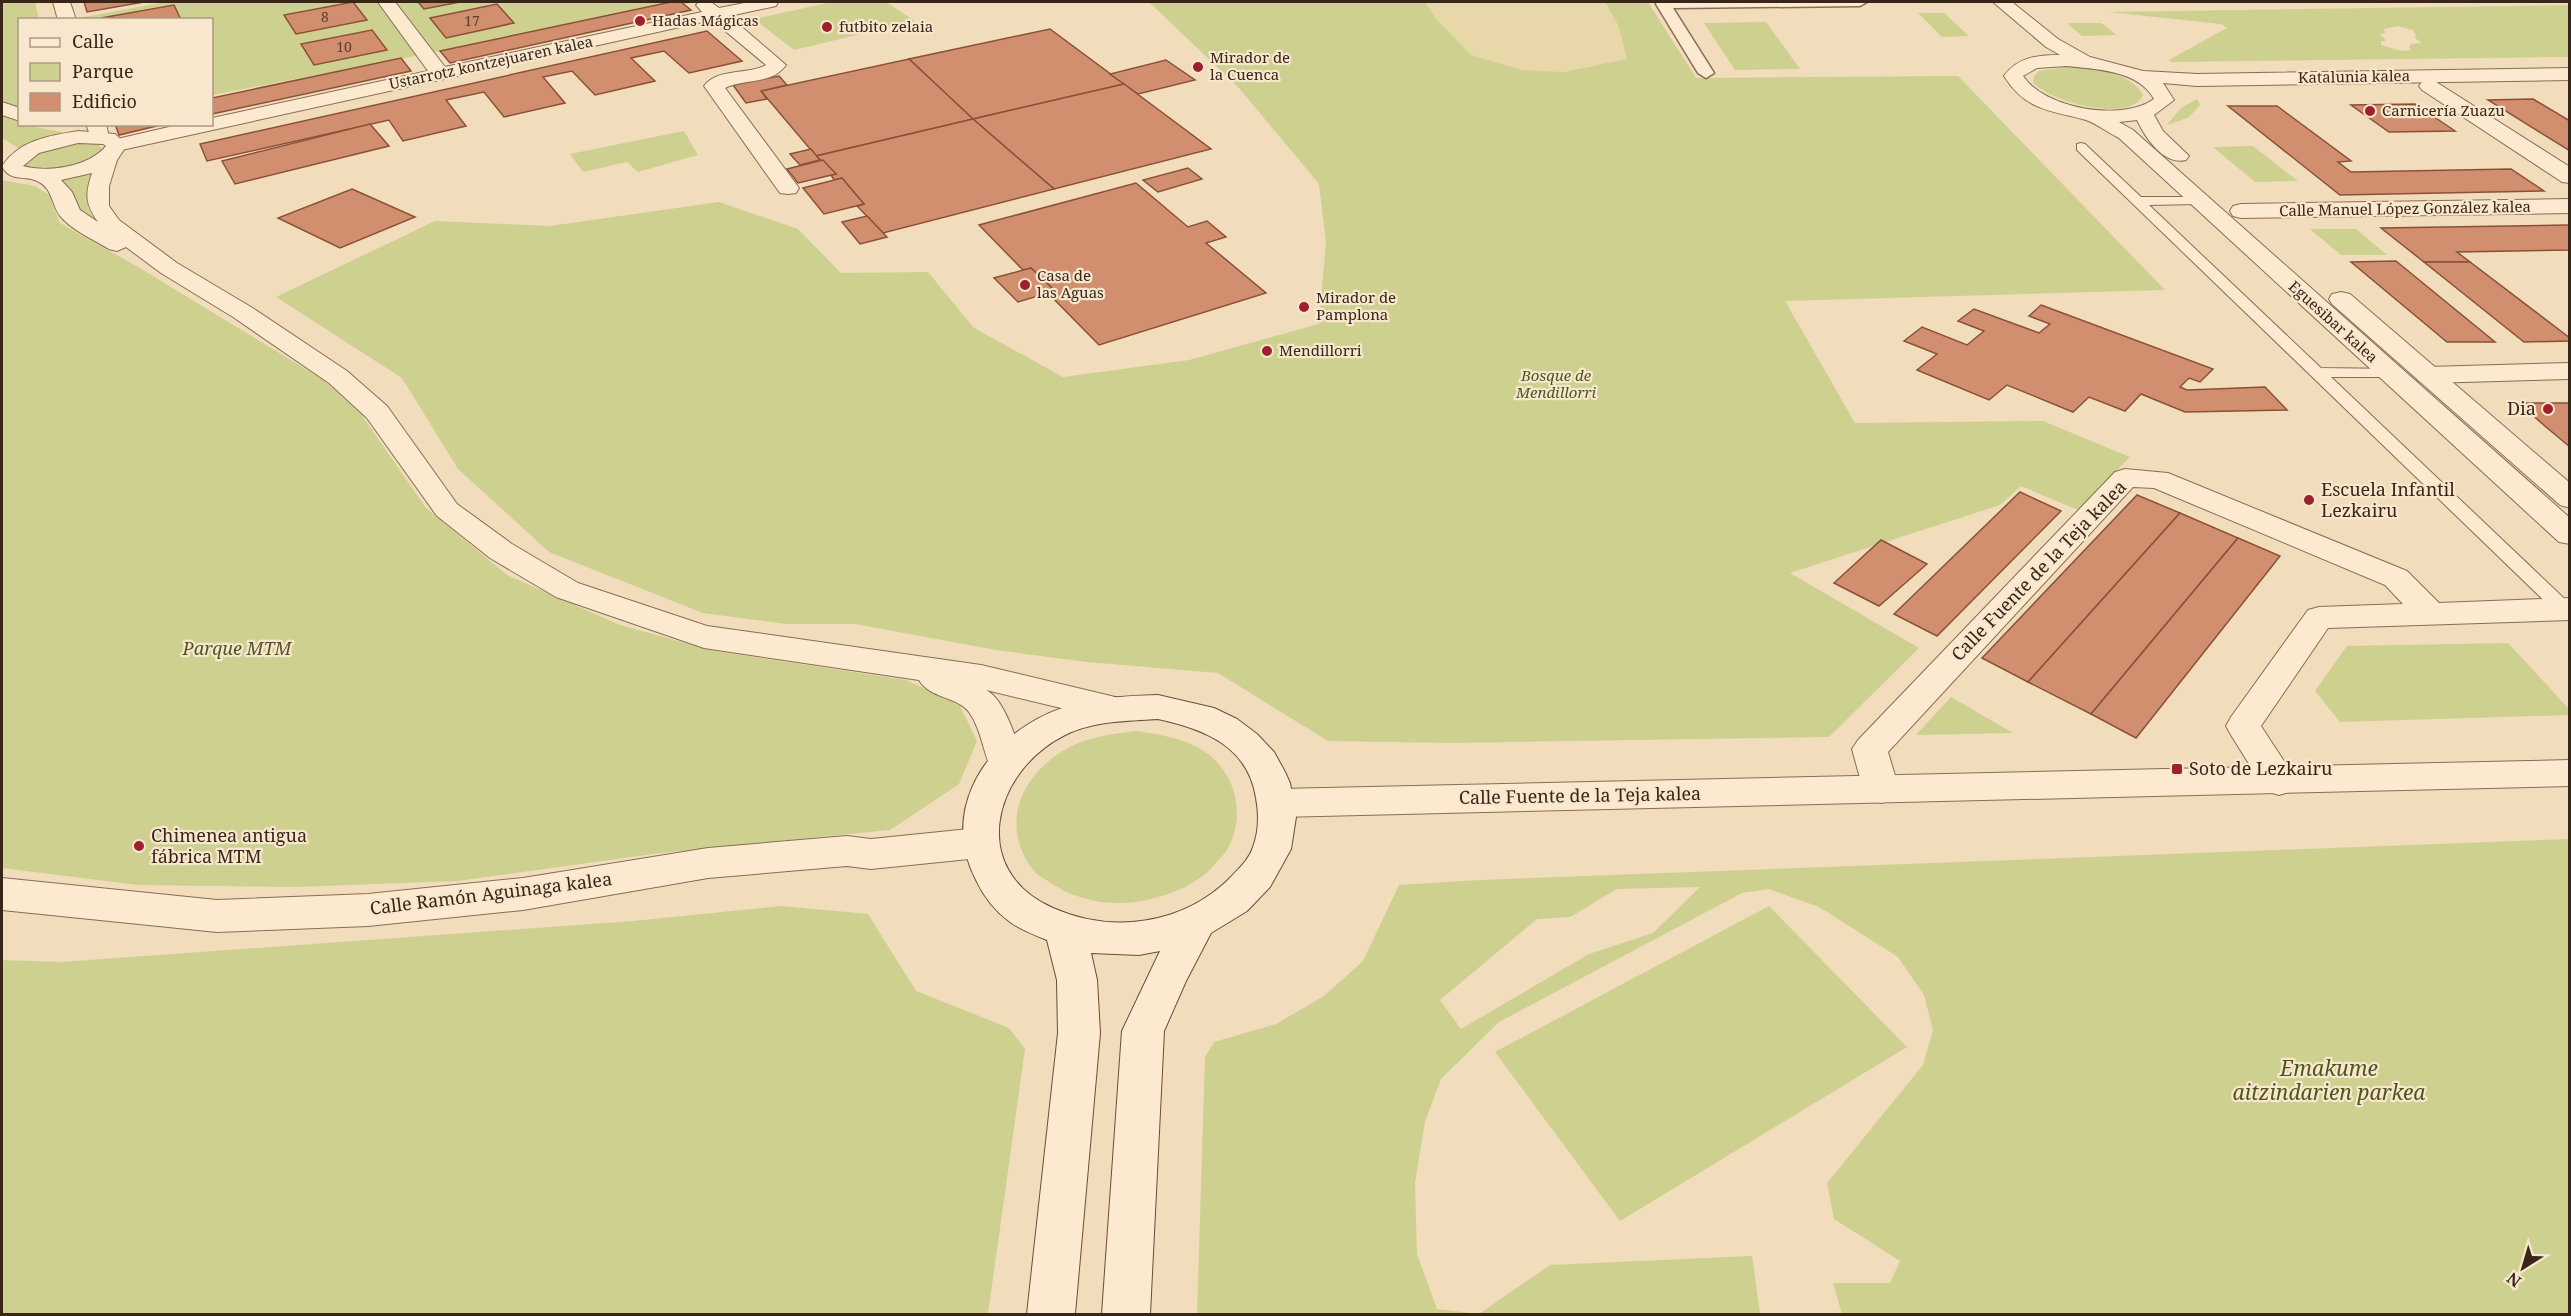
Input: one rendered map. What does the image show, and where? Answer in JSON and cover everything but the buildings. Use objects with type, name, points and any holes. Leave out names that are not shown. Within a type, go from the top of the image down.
[{"type":"street","points":[[62,2],[66,18]]},
{"type":"street","points":[[387,2],[440,74]]},
{"type":"street","name":"Ustarrotz kontzejuaren kalea","points":[[213,124],[440,74],[709,7],[770,2]]},
{"type":"street","points":[[1706,73],[1663,4],[1860,2]]},
{"type":"street","points":[[1995,5],[2052,43],[2088,62],[2139,76],[2162,92],[2164,100],[2158,108],[2144,114],[2092,115],[2067,110],[2026,94],[2015,85],[2013,76],[2018,69],[2031,63],[2088,62]]},
{"type":"street","points":[[1995,5],[2026,43],[2031,63]]},
{"type":"street","points":[[709,7],[777,64],[765,72],[714,86],[788,188]]},
{"type":"street","name":"Katalunia kalea","points":[[2139,76],[2197,80],[2570,74]]},
{"type":"street","name":"Katalunia kalea","points":[[2164,100],[2213,90],[2570,84]]},
{"type":"street","points":[[2429,86],[2570,177]]},
{"type":"street","points":[[2,108],[18,114]]},
{"type":"street","name":"Eguesibar kalea","points":[[2144,114],[2154,134],[2570,499]]},
{"type":"street","name":"Eguesibar kalea","points":[[2092,115],[2126,134],[2570,535]]},
{"type":"street","points":[[59,126],[102,140]]},
{"type":"street","name":"Ustarrotz kontzejuaren kalea","points":[[102,140],[197,126]]},
{"type":"street","points":[[102,140],[79,169],[31,175],[14,170],[12,166],[11,151],[47,144],[102,140]]},
{"type":"street","points":[[102,140],[98,206],[111,225],[169,268],[242,312],[338,377],[377,412],[447,510],[501,551],[567,590],[704,637],[981,677],[1111,708]]},
{"type":"street","points":[[44,175],[61,192],[70,214],[129,252],[169,268]]},
{"type":"street","name":"Calle Manuel López González kalea","points":[[2241,211],[2570,206]]},
{"type":"street","points":[[2428,375],[2570,371]]},
{"type":"street","name":"Calle Fuente de la Teja kalea","points":[[1881,789],[1870,749],[2125,477],[2158,479],[2396,578],[2431,614]]},
{"type":"street","points":[[2279,781],[2243,726],[2319,618],[2567,610]]},
{"type":"street","points":[[873,660],[931,677],[981,702],[996,731],[1006,764]]},
{"type":"street","points":[[1158,707],[1202,717],[1240,738],[1267,767],[1279,803],[1277,837],[1262,870],[1235,899],[1197,922],[1154,936],[1108,939],[1065,931],[1022,911],[992,880],[979,843],[980,816],[989,789],[1006,764],[1034,738],[1071,719],[1111,708],[1158,707]]},
{"type":"street","name":"Calle Fuente de la Teja kalea","points":[[1279,803],[2570,773]]},
{"type":"street","name":"Calle Ramón Aguinaga kalea","points":[[2,894],[218,916],[368,910],[523,894],[708,863],[847,851],[871,854],[979,843]]},
{"type":"street","points":[[1126,1314],[1143,1031],[1168,975],[1197,922]]},
{"type":"street","points":[[1051,1314],[1079,1033],[1077,980],[1065,931]]},
{"type":"lane","points":[[2081,147],[2567,610]]},
{"type":"lane","points":[[2138,201],[2198,200]]},
{"type":"lane","points":[[2318,373],[2389,372]]},
{"type":"shaded area","points":[[1425,2],[1605,2],[1618,25],[1628,59],[1564,72],[1522,70],[1471,55],[1437,20]]},
{"type":"green space","points":[[2,2],[35,2],[39,18],[18,18],[18,111],[2,103]]},
{"type":"green space","points":[[165,2],[697,2],[213,95],[213,18],[79,18]]},
{"type":"green space","name":"futbito zelaia","points":[[832,2],[886,2],[915,21],[794,50],[754,19]]},
{"type":"green space","name":"Bosque de Mendillorri","points":[[1149,2],[1425,2],[1437,20],[1471,55],[1522,70],[1564,72],[1627,59],[1618,25],[1605,2],[1648,2],[1696,78],[1958,76],[2165,290],[1785,301],[1855,423],[2043,421],[2130,457],[2078,510],[2021,486],[2000,505],[1790,573],[1919,648],[1829,737],[1453,743],[1328,741],[1218,673],[1087,662],[996,650],[855,624],[786,624],[703,613],[549,552],[458,469],[402,378],[276,297],[435,221],[550,226],[719,202],[798,229],[841,273],[928,272],[974,328],[1063,377],[1189,360],[1319,324],[1326,242],[1319,184],[1238,87]]},
{"type":"green space","points":[[2569,5],[2569,57],[2171,62],[2169,60],[2227,28],[2221,24],[2109,12]],"holes":[[[2398,26],[2413,30],[2415,38],[2422,43],[2411,44],[2409,47],[2411,50],[2401,51],[2381,45],[2381,41],[2387,41],[2379,34],[2385,33],[2384,29]]]},
{"type":"green space","points":[[1918,13],[1944,13],[1969,36],[1942,37]]},
{"type":"green space","points":[[1766,22],[1800,69],[1735,70],[1704,23]]},
{"type":"green space","points":[[2067,23],[2101,23],[2117,35],[2082,36]]},
{"type":"green space","points":[[2065,67],[2108,72],[2129,81],[2143,95],[2135,104],[2123,108],[2089,107],[2055,97],[2033,82],[2034,76],[2039,71]]},
{"type":"green space","points":[[2197,99],[2200,105],[2188,118],[2167,125],[2181,108]]},
{"type":"green space","points":[[2,116],[18,122],[18,126],[30,126],[72,134],[20,149],[2,138]]},
{"type":"green space","points":[[684,131],[698,155],[638,172],[627,162],[583,172],[570,154]]},
{"type":"green space","points":[[77,142],[96,143],[103,149],[89,160],[68,167],[45,170],[27,167],[25,163],[33,154]]},
{"type":"green space","points":[[2253,146],[2298,181],[2255,182],[2213,147]]},
{"type":"green space","points":[[94,170],[88,195],[90,206],[97,220],[93,222],[77,208],[72,194],[58,180]]},
{"type":"green space","name":"Parque MTM","points":[[2,180],[35,186],[49,195],[60,223],[138,267],[322,379],[361,414],[426,508],[507,575],[620,625],[715,651],[906,680],[959,704],[977,741],[959,784],[890,830],[661,853],[457,881],[295,887],[138,885],[2,868]]},
{"type":"green space","points":[[2310,229],[2356,229],[2387,255],[2341,255]]},
{"type":"green space","points":[[2508,643],[2569,709],[2569,715],[2340,722],[2315,691],[2347,646]]},
{"type":"green space","points":[[1951,697],[2013,733],[1916,735]]},
{"type":"green space","points":[[1136,731],[1167,736],[1197,747],[1220,765],[1234,791],[1237,820],[1234,834],[1227,850],[1208,872],[1193,883],[1168,894],[1138,902],[1111,903],[1071,894],[1036,873],[1023,853],[1017,835],[1020,801],[1039,770],[1070,747],[1094,738]]},
{"type":"green space","name":"Emakume aitzindarien parkea","points":[[2569,839],[2569,1314],[1842,1314],[1833,1283],[1890,1283],[1900,1261],[1834,1219],[1827,1183],[1923,1065],[1933,1030],[1924,995],[1898,957],[1819,907],[1769,889],[1742,893],[1499,1022],[1441,1079],[1425,1122],[1415,1183],[1417,1254],[1437,1309],[1479,1314],[1197,1314],[1205,1057],[1214,1042],[1276,1024],[1324,996],[1363,961],[1399,885],[1480,880]],"holes":[[[1700,887],[1653,933],[1589,954],[1461,1029],[1440,1000],[1537,919],[1570,917],[1617,889]]]},
{"type":"green space","points":[[781,906],[868,914],[916,991],[1009,1028],[1025,1049],[988,1314],[2,1314],[2,960],[61,962],[633,921]]},
{"type":"green space","points":[[1769,906],[1907,1047],[1620,1221],[1495,1052]]},
{"type":"green space","points":[[1752,1256],[1760,1314],[1479,1314],[1550,1265]]},
{"type":"place","name":"Hadas Mágicas","points":[[640,21]]},
{"type":"place","name":"futbito zelaia","points":[[827,27]]},
{"type":"place","name":"Mirador de la Cuenca","points":[[1198,67]]},
{"type":"place","name":"Carnicería Zuazu","points":[[2370,111]]},
{"type":"place","name":"Casa de las Aguas","points":[[1025,285]]},
{"type":"place","name":"Mirador de Pamplona","points":[[1304,307]]},
{"type":"place","name":"Mendillorri","points":[[1267,351]]},
{"type":"place","name":"Dia","points":[[2548,409]]},
{"type":"place","name":"Escuela Infantil Lezkairu","points":[[2309,500]]},
{"type":"place","name":"Soto de Lezkairu","points":[[2177,769]]},
{"type":"place","name":"Chimenea antigua fábrica MTM","points":[[139,846]]}]
